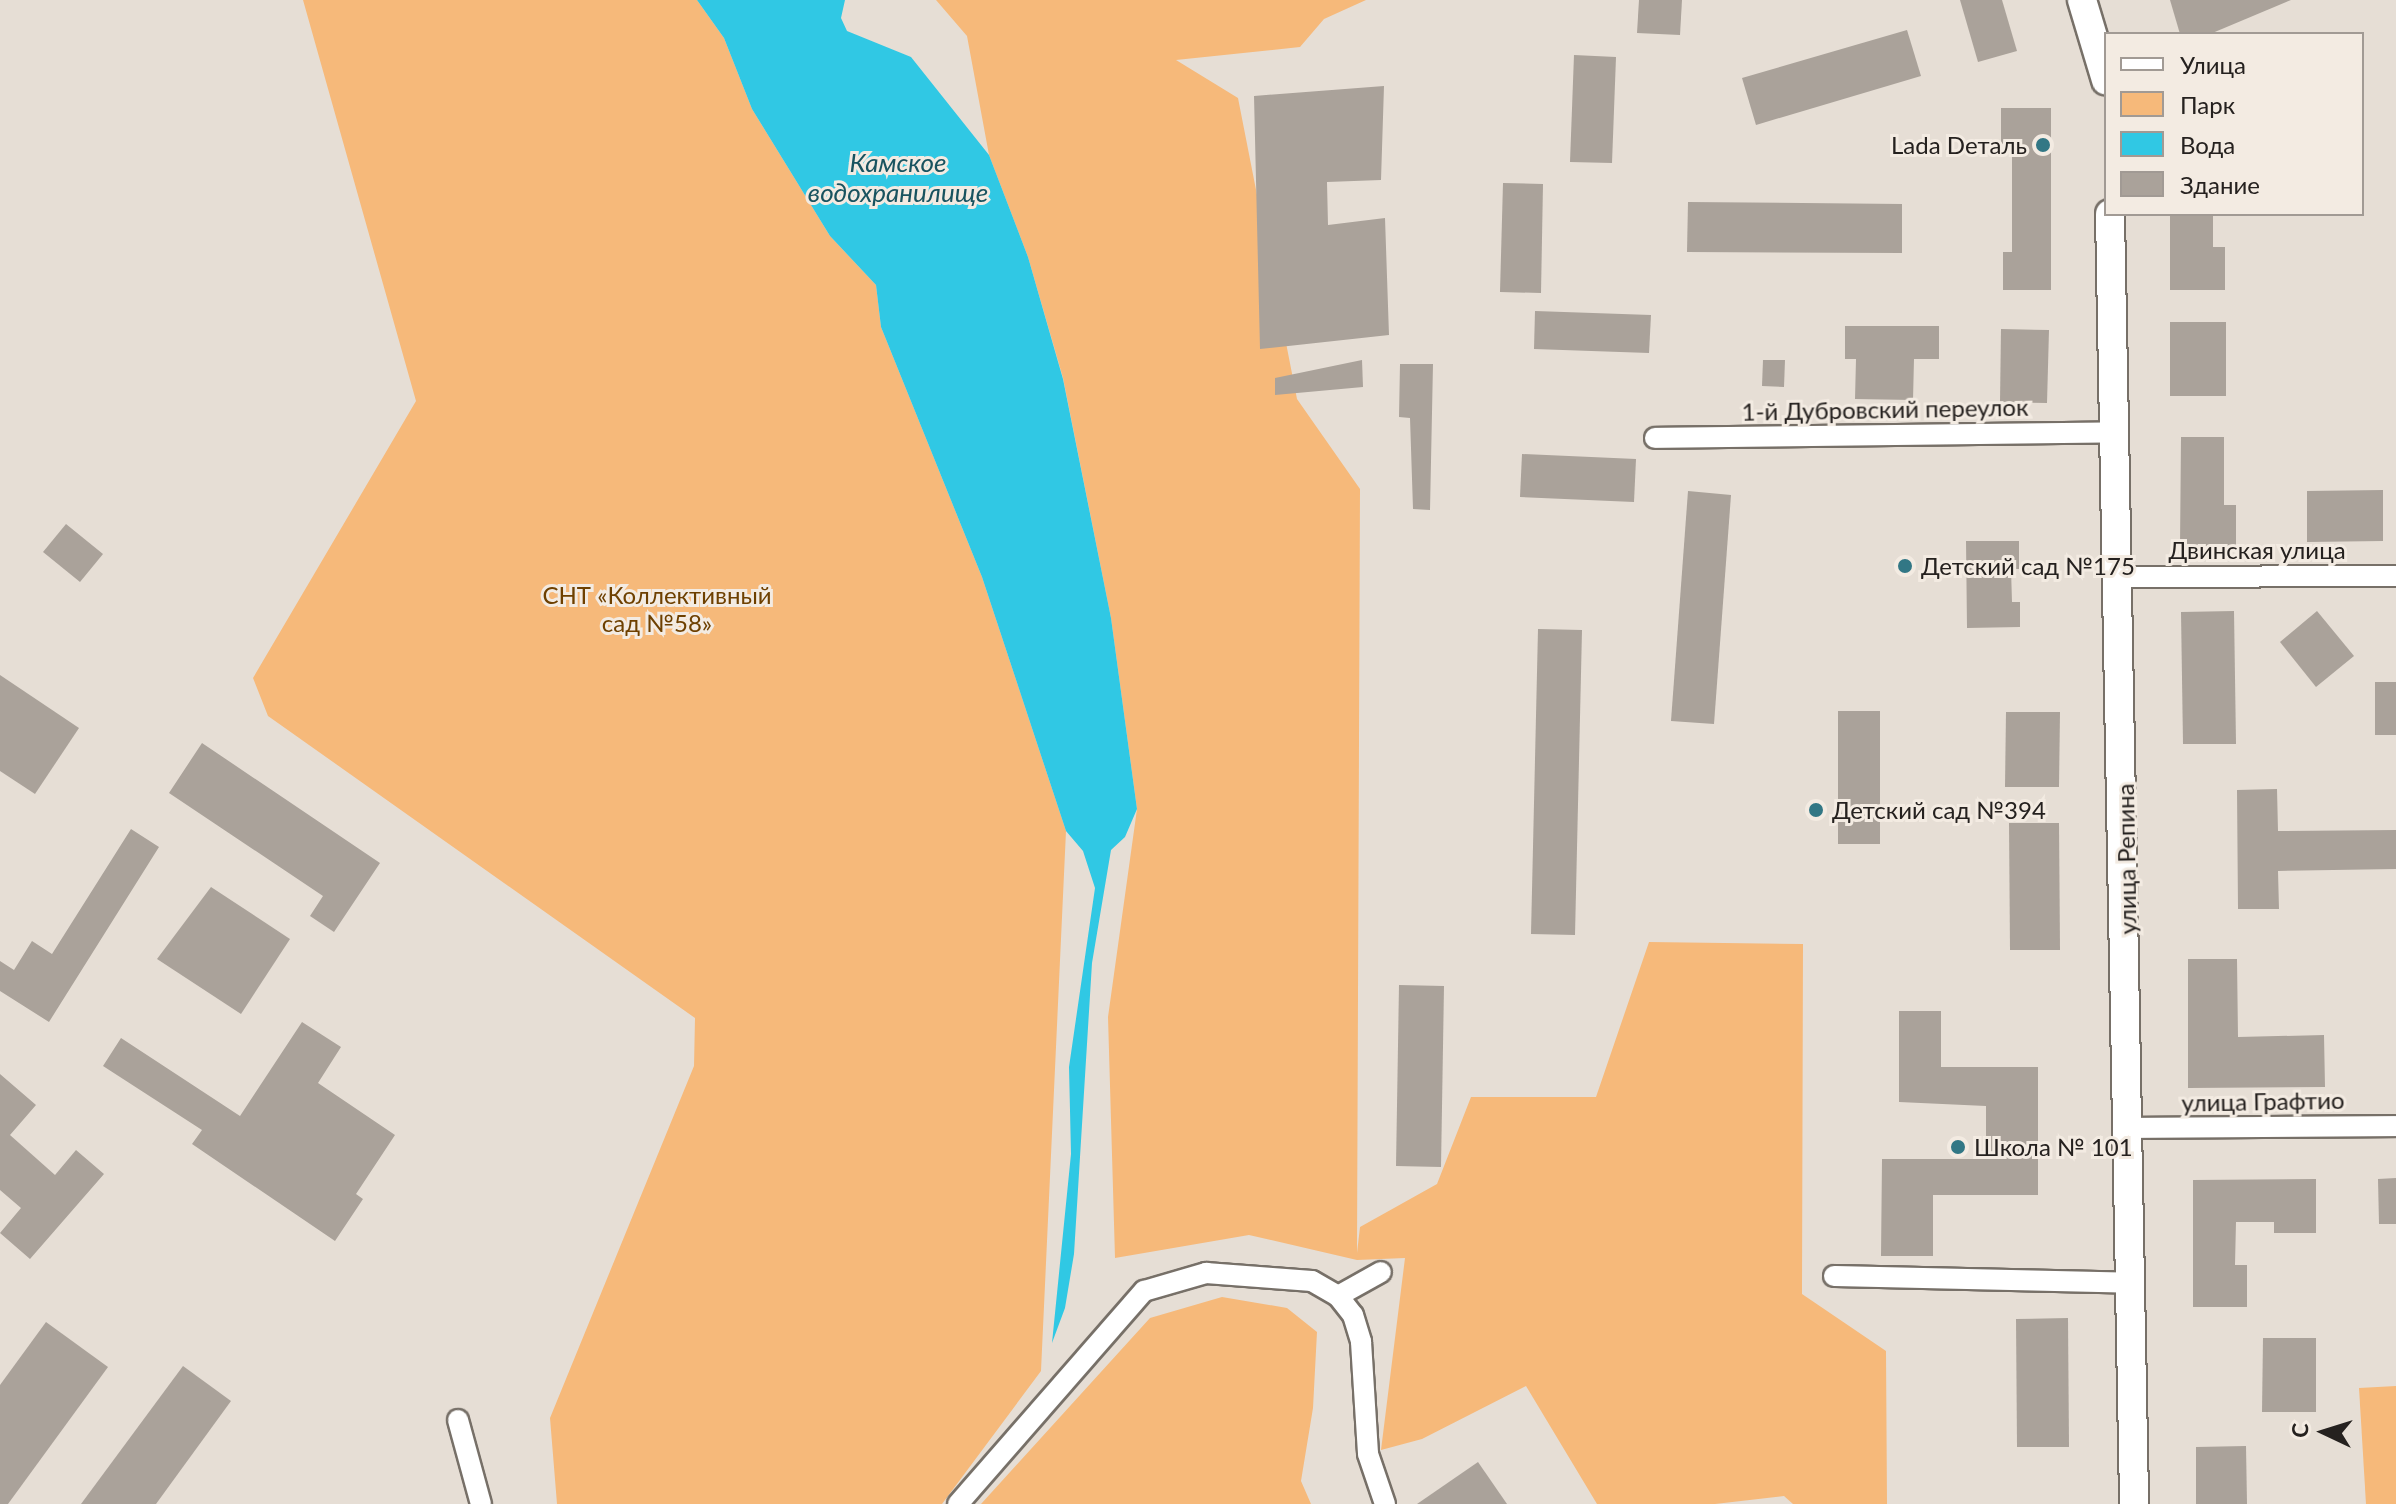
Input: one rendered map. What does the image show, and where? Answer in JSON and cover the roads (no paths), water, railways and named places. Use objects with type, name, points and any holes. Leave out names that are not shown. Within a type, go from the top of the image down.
[{"type":"main road","points":[[2082,0],[2104,73]]},
{"type":"main road","name":"улица Репина","points":[[2110,216],[2131,1128],[2134,1504]]},
{"type":"street","name":"1-й Дубровский переулок","points":[[1655,438],[2115,432]]},
{"type":"street","name":"Двинская улица","points":[[2119,577],[2396,576]]},
{"type":"street","name":"улица Графтио","points":[[2131,1128],[2396,1126]]},
{"type":"street","points":[[1338,1296],[1381,1272]]},
{"type":"street","points":[[958,1504],[1144,1291],[1206,1273],[1259,1274],[1312,1281],[1338,1296],[1353,1315],[1361,1342],[1368,1454],[1385,1504]]},
{"type":"street","points":[[1834,1276],[2133,1283]]},
{"type":"street","points":[[458,1420],[481,1504]]},
{"type":"water","name":"Камское водохранилище","points":[[697,0],[845,0],[841,18],[847,31],[911,57],[989,155],[1028,257],[1063,379],[1111,618],[1137,809],[1125,837],[1111,850],[1092,963],[1074,1254],[1065,1308],[1052,1343],[1071,1154],[1069,1067],[1095,888],[1083,851],[1066,831],[982,577],[881,327],[876,285],[830,236],[752,109],[724,38]]},
{"type":"place","name":"Lada Dеталь","points":[[2043,145]]},
{"type":"place","name":"Детский сад №175","points":[[1905,566]]},
{"type":"place","name":"Детский сад №394","points":[[1816,810]]},
{"type":"place","name":"Школа № 101","points":[[1958,1147]]},
{"type":"park label","name":"СНТ «Коллективный сад №58»","points":[[657,609]]}]
